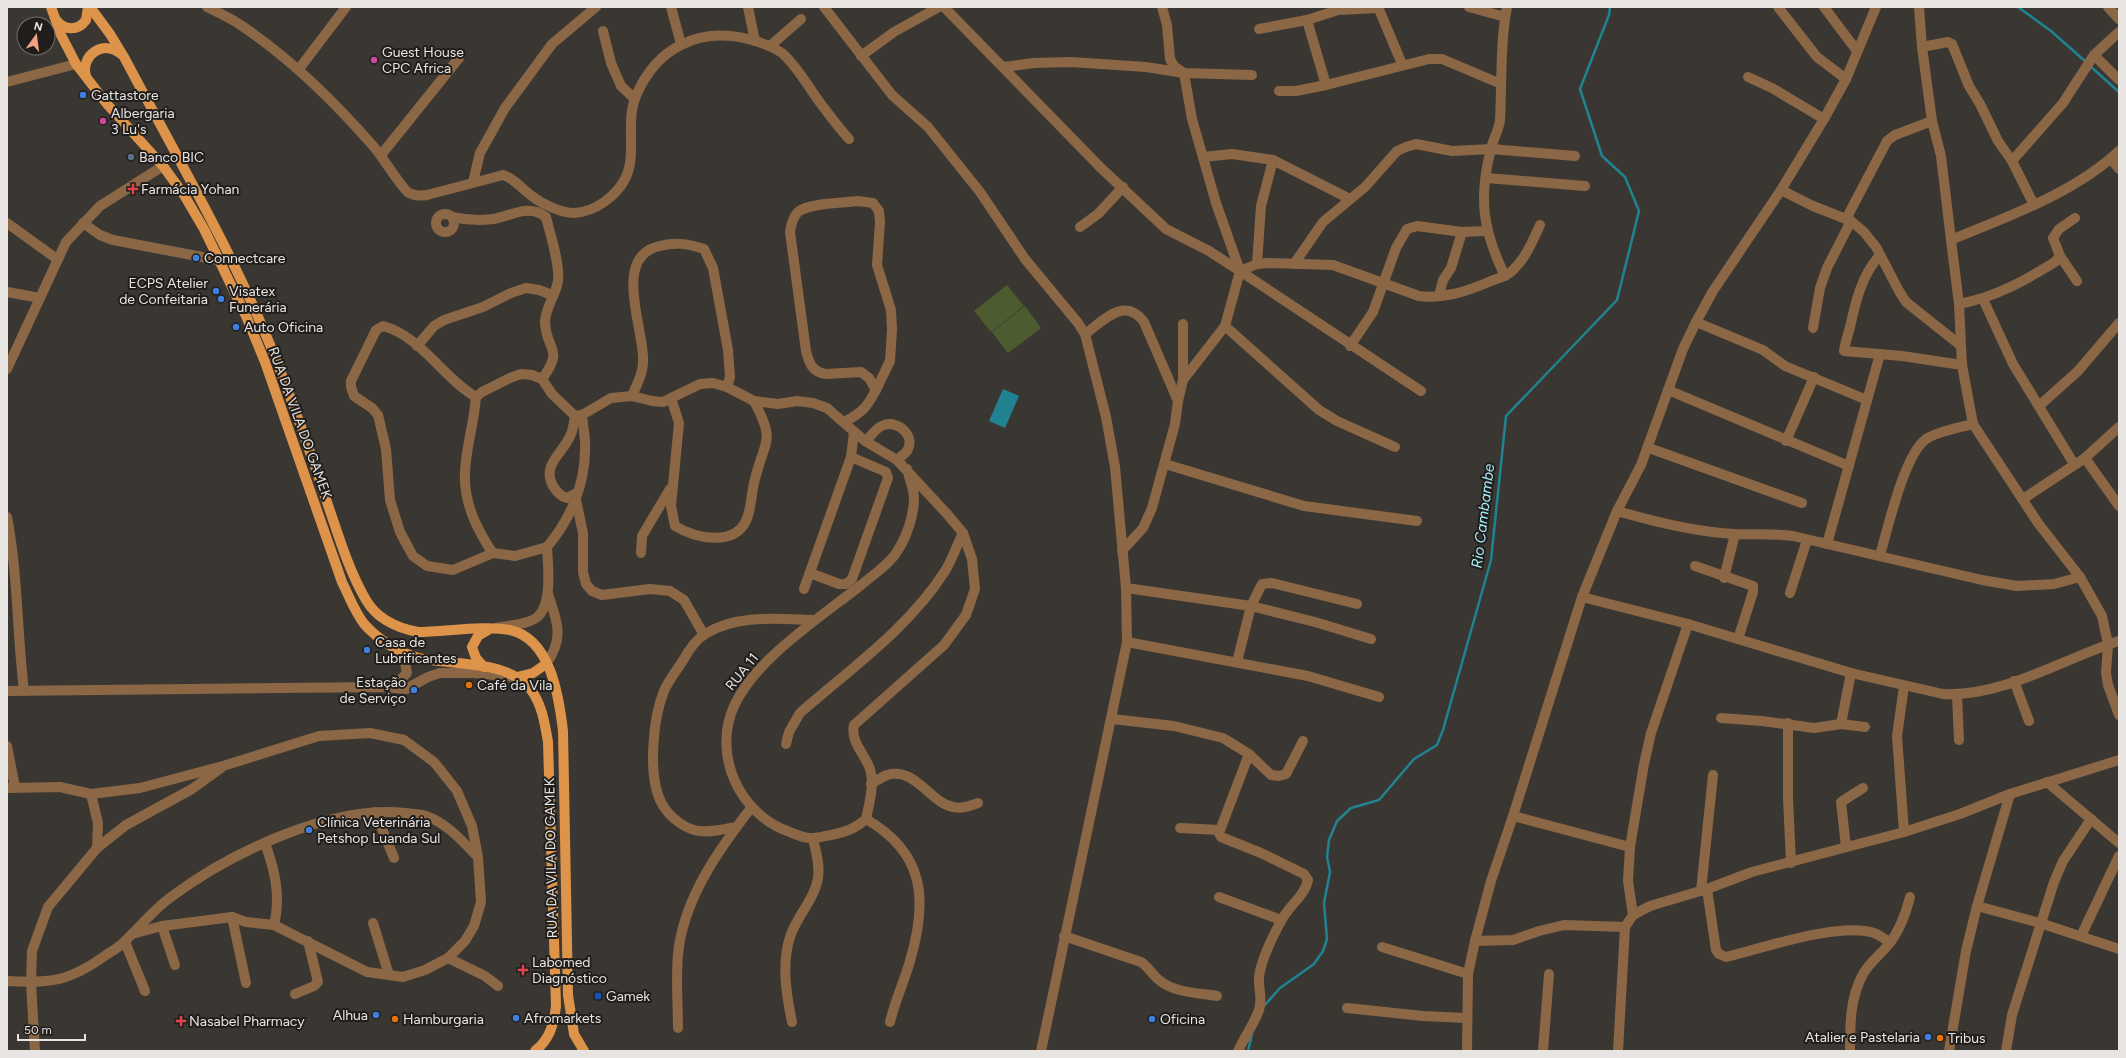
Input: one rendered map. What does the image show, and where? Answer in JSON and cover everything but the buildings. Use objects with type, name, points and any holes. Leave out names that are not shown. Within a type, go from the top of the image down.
[{"type":"main road","points":[[56,20],[66,28],[78,27],[86,20],[89,7]]},
{"type":"main road","name":"RUA DA VILA DO GAMEK","points":[[89,7],[110,34],[124,57],[212,223],[262,326],[309,449],[346,554],[367,602],[388,622],[408,630],[424,632],[510,630],[528,638],[540,652],[546,664],[557,692],[564,731],[568,995],[574,1034],[584,1051]]},
{"type":"main road","name":"RUA DA VILA DO GAMEK","points":[[56,21],[76,64],[86,78],[106,104],[163,166],[196,216],[246,316],[265,362],[332,556],[353,607],[365,624],[400,651],[437,661],[484,667],[517,677],[525,682],[537,700],[548,742],[556,1006],[555,1019],[549,1035],[535,1051]]},
{"type":"main road","points":[[86,78],[85,64],[95,50],[109,48],[119,52],[124,57]]},
{"type":"main road","points":[[484,667],[476,658],[472,647],[478,636],[490,630]]},
{"type":"main road","points":[[517,677],[534,674],[546,664]]},
{"type":"street","points":[[207,7],[239,23],[299,69],[323,91],[381,155],[408,193],[418,196],[503,175],[515,181],[532,196],[564,211],[574,213],[589,210],[602,203],[614,195],[627,176],[630,165],[630,116],[635,99],[643,81],[654,66],[681,44],[713,35],[729,36],[755,41],[770,46],[782,53],[792,64],[849,140]]},
{"type":"street","points":[[299,69],[346,7]]},
{"type":"street","points":[[473,182],[480,153],[505,108],[552,44],[596,7]]},
{"type":"street","points":[[671,7],[681,44]]},
{"type":"street","points":[[748,7],[755,41]]},
{"type":"street","points":[[824,7],[892,95],[928,127],[980,192],[1025,259],[1067,308],[1086,334],[1106,417],[1115,467],[1126,588],[1127,642],[1041,1051]]},
{"type":"street","points":[[861,56],[894,32],[939,7]]},
{"type":"street","points":[[944,7],[1101,168],[1123,187],[1166,229],[1209,251],[1350,346],[1421,391]]},
{"type":"street","points":[[1162,7],[1168,25],[1170,59],[1174,66],[1184,73],[1192,119],[1220,219],[1240,271],[1225,326],[1183,380]]},
{"type":"street","points":[[1259,29],[1306,20],[1338,10],[1378,7],[1402,64]]},
{"type":"street","points":[[1469,7],[1506,12],[1500,122],[1491,149],[1486,178],[1484,208],[1487,231],[1497,261],[1505,276]]},
{"type":"street","points":[[1778,7],[1816,57],[1846,79]]},
{"type":"street","points":[[1824,7],[1857,52]]},
{"type":"street","points":[[1466,1051],[1468,974],[1475,941],[1491,880],[1513,816],[1582,597],[1617,512],[1649,448],[1668,390],[1696,322],[1713,291],[1781,190],[1824,119],[1846,79],[1876,7]]},
{"type":"street","points":[[1919,7],[1922,47],[1932,121],[1941,156],[1959,304],[1962,365],[1973,424],[2038,523],[2080,577],[2102,616],[2108,644],[2106,673],[2108,685],[2119,715]]},
{"type":"street","points":[[2108,7],[2119,19]]},
{"type":"street","points":[[770,46],[801,19]]},
{"type":"street","points":[[1306,20],[1326,85]]},
{"type":"street","points":[[603,31],[611,63],[621,86],[635,99]]},
{"type":"street","points":[[2012,161],[2063,103],[2094,55],[2119,32]]},
{"type":"street","points":[[1922,47],[1948,42],[1952,44],[1969,86],[1980,104],[1998,141],[2012,161],[2034,204]]},
{"type":"street","points":[[2094,55],[2119,80]]},
{"type":"street","points":[[381,155],[459,58]]},
{"type":"street","points":[[1279,91],[1296,91],[1326,85],[1402,64],[1442,59],[1501,84]]},
{"type":"street","points":[[1004,67],[1034,63],[1071,62],[1146,67],[1184,73],[1252,75]]},
{"type":"street","points":[[7,82],[76,64]]},
{"type":"street","points":[[1748,77],[1758,80],[1824,119]]},
{"type":"street","points":[[1813,328],[1820,288],[1827,268],[1887,142],[1895,135],[1932,121]]},
{"type":"street","points":[[1294,264],[1323,222],[1365,187],[1397,152],[1406,147],[1416,144],[1452,151],[1491,149],[1575,156]]},
{"type":"street","points":[[1951,240],[2034,204],[2069,186],[2111,159],[2119,151]]},
{"type":"street","points":[[1203,157],[1232,154],[1272,160],[1350,199]]},
{"type":"street","points":[[2111,159],[2119,169]]},
{"type":"street","points":[[1257,264],[1261,206],[1272,160]]},
{"type":"street","points":[[7,369],[66,242],[100,206],[163,166]]},
{"type":"street","points":[[1486,178],[1585,186]]},
{"type":"street","points":[[1080,227],[1098,214],[1123,187]]},
{"type":"street","points":[[1781,190],[1813,206],[1849,220],[1864,232],[1880,255],[1899,292],[1906,302],[1960,345]]},
{"type":"street","points":[[844,422],[857,416],[867,407],[876,390],[890,361],[892,345],[891,310],[877,265],[880,222],[879,211],[873,203],[858,201],[808,208],[799,212],[795,217],[790,232],[809,361],[812,367],[821,373],[861,372],[868,378],[876,390]]},
{"type":"street","points":[[452,217],[469,220],[493,219],[530,209],[540,212],[546,217],[558,281],[552,295],[545,322],[554,351],[554,361],[542,379]]},
{"type":"street","points":[[2075,218],[2059,229],[2053,238],[2060,256],[2077,281]]},
{"type":"street","points":[[7,223],[57,259]]},
{"type":"street","points":[[83,223],[100,235],[114,240],[218,260]]},
{"type":"street","points":[[1240,271],[1257,264],[1333,265],[1419,296],[1455,294],[1505,276],[1513,270],[1520,261],[1540,225]]},
{"type":"street","points":[[1350,346],[1373,312],[1396,248],[1406,229],[1417,226],[1462,232],[1487,231]]},
{"type":"street","points":[[1438,296],[1443,280],[1451,268],[1462,232]]},
{"type":"street","points":[[632,396],[641,374],[644,359],[634,295],[635,266],[641,256],[648,250],[666,244],[685,243],[704,249],[713,268],[728,350],[730,377],[727,387]]},
{"type":"street","points":[[1880,255],[1872,264],[1856,299],[1844,349],[1848,353],[1880,354],[1962,365]]},
{"type":"street","points":[[1959,304],[1983,299],[2021,283],[2056,262],[2060,256]]},
{"type":"street","points":[[417,346],[434,326],[444,320],[483,307],[511,293],[526,288],[539,290],[552,295]]},
{"type":"street","points":[[8,293],[40,298]]},
{"type":"street","points":[[1983,299],[2013,364],[2074,464]]},
{"type":"street","points":[[1086,334],[1120,310],[1129,309],[1138,314],[1144,322],[1178,401]]},
{"type":"street","points":[[1696,322],[1763,350],[1785,366],[1867,400]]},
{"type":"street","points":[[2039,406],[2078,371],[2119,323]]},
{"type":"street","points":[[1122,551],[1143,528],[1152,508],[1165,464],[1175,424],[1183,380],[1183,324]]},
{"type":"street","points":[[476,397],[450,377],[417,346],[395,330],[383,326],[379,327],[372,337],[351,381],[354,396],[372,408],[380,421],[386,448],[390,500],[400,532],[412,556],[421,564],[441,570],[453,570],[493,553],[515,556],[547,547],[560,532],[577,496],[585,450],[579,416],[552,394],[542,379],[532,374],[521,374],[482,392],[476,397],[465,457],[464,484],[470,511],[485,543],[493,553]]},
{"type":"street","points":[[1225,326],[1319,410],[1344,425],[1395,447]]},
{"type":"street","points":[[1827,544],[1880,354]]},
{"type":"street","points":[[1786,441],[1814,377]]},
{"type":"street","points":[[577,496],[567,498],[561,496],[550,480],[549,471],[553,460],[571,435],[579,416],[611,398],[632,396],[664,402],[700,384],[713,383],[727,387],[754,401],[778,404],[797,401],[813,402],[827,408],[860,437],[897,460],[907,469],[963,533],[972,559],[974,589],[966,615],[944,645],[858,720],[854,725],[852,732],[856,745],[870,770],[871,784],[866,820],[882,829],[898,843],[911,860],[918,884],[919,924],[910,962],[894,1004],[890,1022]]},
{"type":"street","points":[[1668,390],[1786,441],[1849,466]]},
{"type":"street","points":[[671,398],[679,423],[671,506],[675,526],[687,533],[710,538],[734,534],[741,529],[750,511],[755,478],[767,446],[768,437],[764,420],[754,401]]},
{"type":"street","points":[[804,589],[851,457],[860,437],[885,424],[898,425],[907,434],[909,446],[906,453],[897,460]]},
{"type":"street","points":[[1880,555],[1903,480],[1917,448],[1933,436],[1973,424]]},
{"type":"street","points":[[2023,499],[2085,458],[2119,427]]},
{"type":"street","points":[[1649,448],[1802,503]]},
{"type":"street","points":[[810,573],[839,584],[846,584],[852,579],[888,478],[886,472],[851,457]]},
{"type":"street","points":[[2085,458],[2119,506]]},
{"type":"street","points":[[1165,464],[1304,506],[1417,522]]},
{"type":"street","name":"RUA 11","points":[[866,820],[856,828],[813,838],[782,830],[766,820],[751,808],[736,785],[729,765],[726,743],[728,723],[734,705],[746,684],[761,667],[814,620],[875,573],[898,551],[909,526],[914,498],[907,469]]},
{"type":"street","points":[[641,553],[642,536],[672,486]]},
{"type":"street","points":[[577,496],[582,534],[584,572],[586,584],[592,591],[602,595],[650,589],[670,591],[684,600],[704,635]]},
{"type":"street","points":[[1617,512],[1664,525],[1735,534],[1777,533],[1880,555],[1982,580],[2017,586],[2054,584],[2080,577]]},
{"type":"street","points":[[7,517],[15,567],[19,646],[24,691]]},
{"type":"street","points":[[786,744],[790,732],[800,713],[906,620],[926,598],[946,570],[963,533]]},
{"type":"street","points":[[1724,578],[1735,534]]},
{"type":"street","points":[[1790,593],[1807,540]]},
{"type":"street","points":[[546,664],[555,647],[559,627],[548,594],[547,547]]},
{"type":"street","points":[[1695,566],[1724,578],[1753,586],[1753,592],[1738,639]]},
{"type":"street","points":[[1237,662],[1251,606],[1259,588],[1266,583],[1357,604]]},
{"type":"street","points":[[1126,588],[1251,606],[1315,622],[1371,639]]},
{"type":"street","points":[[490,630],[536,618],[540,613],[548,594]]},
{"type":"street","points":[[1582,597],[1688,624],[1851,674],[1943,694],[1958,695],[1981,691],[2014,681],[2119,640]]},
{"type":"street","points":[[736,827],[721,830],[696,830],[683,826],[670,815],[662,804],[654,775],[657,719],[664,690],[688,652],[704,635],[730,623],[760,619],[814,620]]},
{"type":"street","points":[[1632,915],[1628,881],[1630,847],[1644,764],[1651,733],[1688,624]]},
{"type":"street","points":[[1127,642],[1308,676],[1379,697]]},
{"type":"street","points":[[383,687],[396,684],[407,673],[404,658],[400,651]]},
{"type":"street","points":[[7,691],[383,687],[406,689],[428,677],[440,673],[474,673],[517,677]]},
{"type":"street","points":[[1841,724],[1851,674]]},
{"type":"street","points":[[2014,681],[2029,721]]},
{"type":"street","points":[[1904,686],[1897,736],[1904,832]]},
{"type":"street","points":[[1958,695],[1959,740]]},
{"type":"street","points":[[1721,718],[1788,723],[1820,728],[1841,724],[1865,727]]},
{"type":"street","points":[[1112,719],[1174,726],[1223,738],[1249,754],[1271,775],[1279,776],[1286,774],[1303,741]]},
{"type":"street","points":[[1788,723],[1788,798],[1791,863]]},
{"type":"street","points":[[7,746],[11,787],[60,787],[91,794],[140,788],[223,766],[319,736],[370,733],[404,740],[434,762],[458,791],[472,826],[478,857],[481,902],[474,926],[465,941],[448,958],[425,970],[403,977],[367,972],[274,925],[246,922],[232,917],[162,926],[132,934]]},
{"type":"street","points":[[1238,1051],[1259,1011],[1262,998],[1259,978],[1261,968],[1281,920],[1304,890],[1308,880],[1304,874],[1221,836],[1219,830],[1234,796],[1249,754]]},
{"type":"street","points":[[1618,1051],[1625,927],[1632,915],[1650,906],[1704,890],[1752,872],[1791,863],[1904,832],[1960,814],[2010,794],[2119,760]]},
{"type":"street","points":[[36,1051],[31,983],[32,951],[48,907],[97,848],[126,826],[192,789],[223,766]]},
{"type":"street","points":[[871,784],[888,775],[905,776],[915,780],[944,803],[953,807],[964,807],[978,803]]},
{"type":"street","points":[[1713,775],[1704,890],[1716,950],[1722,956],[1726,957],[1794,940],[1848,931],[1873,933],[1890,943]]},
{"type":"street","points":[[2047,782],[2119,843]]},
{"type":"street","points":[[1846,847],[1841,802],[1863,788]]},
{"type":"street","points":[[91,794],[98,823],[97,848]]},
{"type":"street","points":[[1949,1051],[1966,951],[1977,906],[2010,794]]},
{"type":"street","points":[[678,1028],[678,965],[679,946],[683,928],[703,878],[736,827],[751,808]]},
{"type":"street","points":[[7,981],[31,983],[59,980],[84,971],[125,942],[146,918],[170,897],[201,876],[265,843],[310,825],[375,812],[426,816],[451,831],[478,857]]},
{"type":"street","points":[[375,812],[394,858]]},
{"type":"street","points":[[1513,816],[1630,847]]},
{"type":"street","points":[[2006,1051],[2012,1015],[2040,923],[2063,861],[2091,819]]},
{"type":"street","points":[[1180,828],[1219,830]]},
{"type":"street","points":[[792,1022],[786,996],[787,951],[791,934],[818,879],[818,865],[813,838]]},
{"type":"street","points":[[265,843],[277,882],[276,915],[274,925]]},
{"type":"street","points":[[2081,936],[2119,856]]},
{"type":"street","points":[[1850,1051],[1852,1006],[1856,989],[1871,962],[1890,943],[1901,924],[1910,896]]},
{"type":"street","points":[[1219,897],[1281,920]]},
{"type":"street","points":[[1977,906],[2040,923],[2119,949]]},
{"type":"street","points":[[232,917],[246,983]]},
{"type":"street","points":[[373,923],[389,975]]},
{"type":"street","points":[[1475,941],[1513,940],[1539,931],[1564,925],[1625,927]]},
{"type":"street","points":[[162,926],[175,965]]},
{"type":"street","points":[[1064,936],[1141,962],[1150,968],[1158,980],[1169,986],[1217,996]]},
{"type":"street","points":[[295,994],[314,986],[318,982],[308,941]]},
{"type":"street","points":[[125,942],[145,991]]},
{"type":"street","points":[[1382,948],[1468,974]]},
{"type":"street","points":[[448,958],[485,976],[498,986]]},
{"type":"street","points":[[1543,1051],[1549,974]]},
{"type":"street","points":[[1347,1008],[1423,1016],[1466,1018]]},
{"type":"green space","points":[[1007,285],[1024,306],[991,332],[974,311]]},
{"type":"green space","points":[[1025,306],[1041,328],[1008,353],[992,332]]},
{"type":"water","points":[[1003,389],[1019,396],[1005,428],[989,421]]},
{"type":"waterway","name":"Rio Cambambe","points":[[1264,1006],[1280,988],[1314,964],[1323,951],[1327,939],[1324,903],[1330,872],[1327,857],[1329,840],[1337,821],[1351,808],[1379,800],[1414,759],[1437,745],[1443,730],[1491,560],[1506,416],[1617,300],[1639,211],[1625,177],[1602,156],[1580,89],[1609,15],[1610,7]]},
{"type":"waterway","points":[[2018,7],[2051,31],[2086,62]]},
{"type":"waterway","points":[[2090,66],[2119,92]]},
{"type":"waterway","name":"Rio Cambambe","points":[[1248,1051],[1252,1034]]},
{"type":"place","name":"Guest House CPC Africa","points":[[374,60]]},
{"type":"place","name":"Gattastore","points":[[83,95]]},
{"type":"place","name":"Albergaria 3 Lu's","points":[[103,121]]},
{"type":"place","name":"Banco BIC","points":[[131,157]]},
{"type":"place","name":"Farmácia Yohan","points":[[133,189]]},
{"type":"place","name":"Connectcare","points":[[196,258]]},
{"type":"place","name":"ECPS Atelier de Confeitaria","points":[[216,291]]},
{"type":"place","name":"Visatex Funerária","points":[[221,299]]},
{"type":"place","name":"Auto Oficina","points":[[236,327]]},
{"type":"place","name":"Casa de Lubrificantes","points":[[367,650]]},
{"type":"place","name":"Café da Vila","points":[[469,685]]},
{"type":"place","name":"Estação de Serviço","points":[[414,690]]},
{"type":"place","name":"Clínica Veterinária Petshop Luanda Sul","points":[[309,830]]},
{"type":"place","name":"Labomed Diagnóstico","points":[[523,970]]},
{"type":"place","name":"Gamek","points":[[598,996]]},
{"type":"place","name":"Alhua","points":[[376,1015]]},
{"type":"place","name":"Afromarkets","points":[[516,1018]]},
{"type":"place","name":"Hamburgaria","points":[[395,1019]]},
{"type":"place","name":"Oficina","points":[[1152,1019]]},
{"type":"place","name":"Nasabel Pharmacy","points":[[181,1021]]},
{"type":"place","name":"Atalier e Pastelaria","points":[[1928,1037]]},
{"type":"place","name":"Tribus","points":[[1940,1038]]}]
